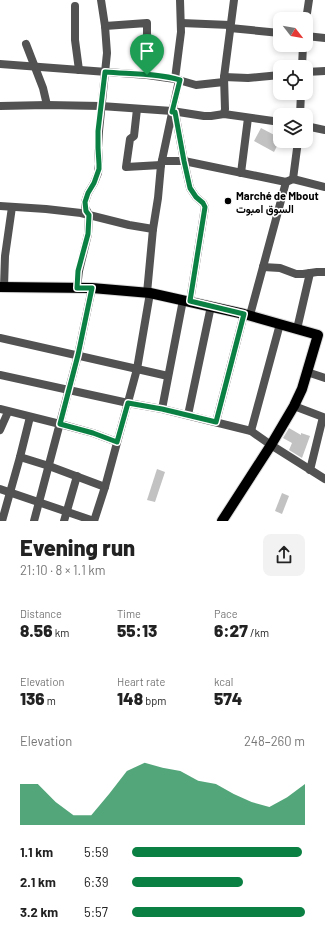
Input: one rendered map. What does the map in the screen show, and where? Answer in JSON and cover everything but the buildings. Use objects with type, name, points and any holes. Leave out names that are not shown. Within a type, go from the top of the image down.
[{"type":"main road","points":[[2,287],[92,288],[148,293],[211,306],[321,336],[294,406],[271,445],[222,521]]},
{"type":"street","points":[[77,288],[78,271],[88,234],[89,215],[86,211],[85,202],[99,169],[98,148],[107,53],[101,0]]},
{"type":"street","points":[[0,489],[94,521],[105,487],[137,369],[148,293],[153,229],[162,163],[174,112],[181,23],[180,0]]},
{"type":"street","points":[[224,114],[224,80],[234,0]]},
{"type":"street","points":[[307,12],[309,0]]},
{"type":"street","points":[[75,6],[75,40],[79,70]]},
{"type":"street","points":[[181,23],[230,26],[273,32]]},
{"type":"street","points":[[105,26],[147,24],[147,75]]},
{"type":"street","points":[[313,37],[325,38]]},
{"type":"street","points":[[26,44],[48,105]]},
{"type":"street","points":[[0,64],[147,75],[177,79],[196,86],[224,80],[273,76]]},
{"type":"street","points":[[313,72],[325,71]]},
{"type":"street","points":[[0,106],[101,106],[211,116],[224,114],[273,121]]},
{"type":"street","points":[[137,109],[134,136],[130,138],[126,167],[184,161],[241,173],[325,187]]},
{"type":"street","points":[[162,409],[205,207],[190,188],[174,112]]},
{"type":"street","points":[[241,173],[248,118]]},
{"type":"street","points":[[313,127],[325,130]]},
{"type":"street","points":[[216,422],[247,315],[289,181],[296,148]]},
{"type":"street","points":[[0,206],[46,209],[89,215],[129,225],[153,229]]},
{"type":"street","points":[[2,287],[12,206]]},
{"type":"street","points":[[263,267],[280,268],[296,274],[325,272]]},
{"type":"street","points":[[297,329],[310,273]]},
{"type":"street","points":[[34,521],[78,355],[92,288]]},
{"type":"street","points":[[188,415],[211,306]]},
{"type":"street","points":[[251,431],[280,324]]},
{"type":"street","points":[[0,338],[168,376]]},
{"type":"street","points":[[307,372],[325,378]]},
{"type":"street","points":[[0,375],[162,409],[251,431],[325,480]]},
{"type":"street","points":[[294,406],[323,417],[310,470]]},
{"type":"street","points":[[0,430],[4,410],[93,433],[117,442]]},
{"type":"street","points":[[2,521],[30,417]]},
{"type":"street","points":[[20,457],[105,487]]},
{"type":"street","points":[[64,521],[77,476]]},
{"type":"place","name":"Marché de Mbout السوق امبوت","points":[[228,201]]},
{"type":"route","points":[[105,72],[147,75],[180,80],[172,112],[175,112],[190,188],[205,207],[190,301],[244,314],[216,422],[162,409],[128,403],[117,442],[93,433],[60,424],[78,355],[92,288],[77,288],[78,271],[88,234],[89,215],[86,211],[85,202],[99,169],[98,131],[105,72]]}]
